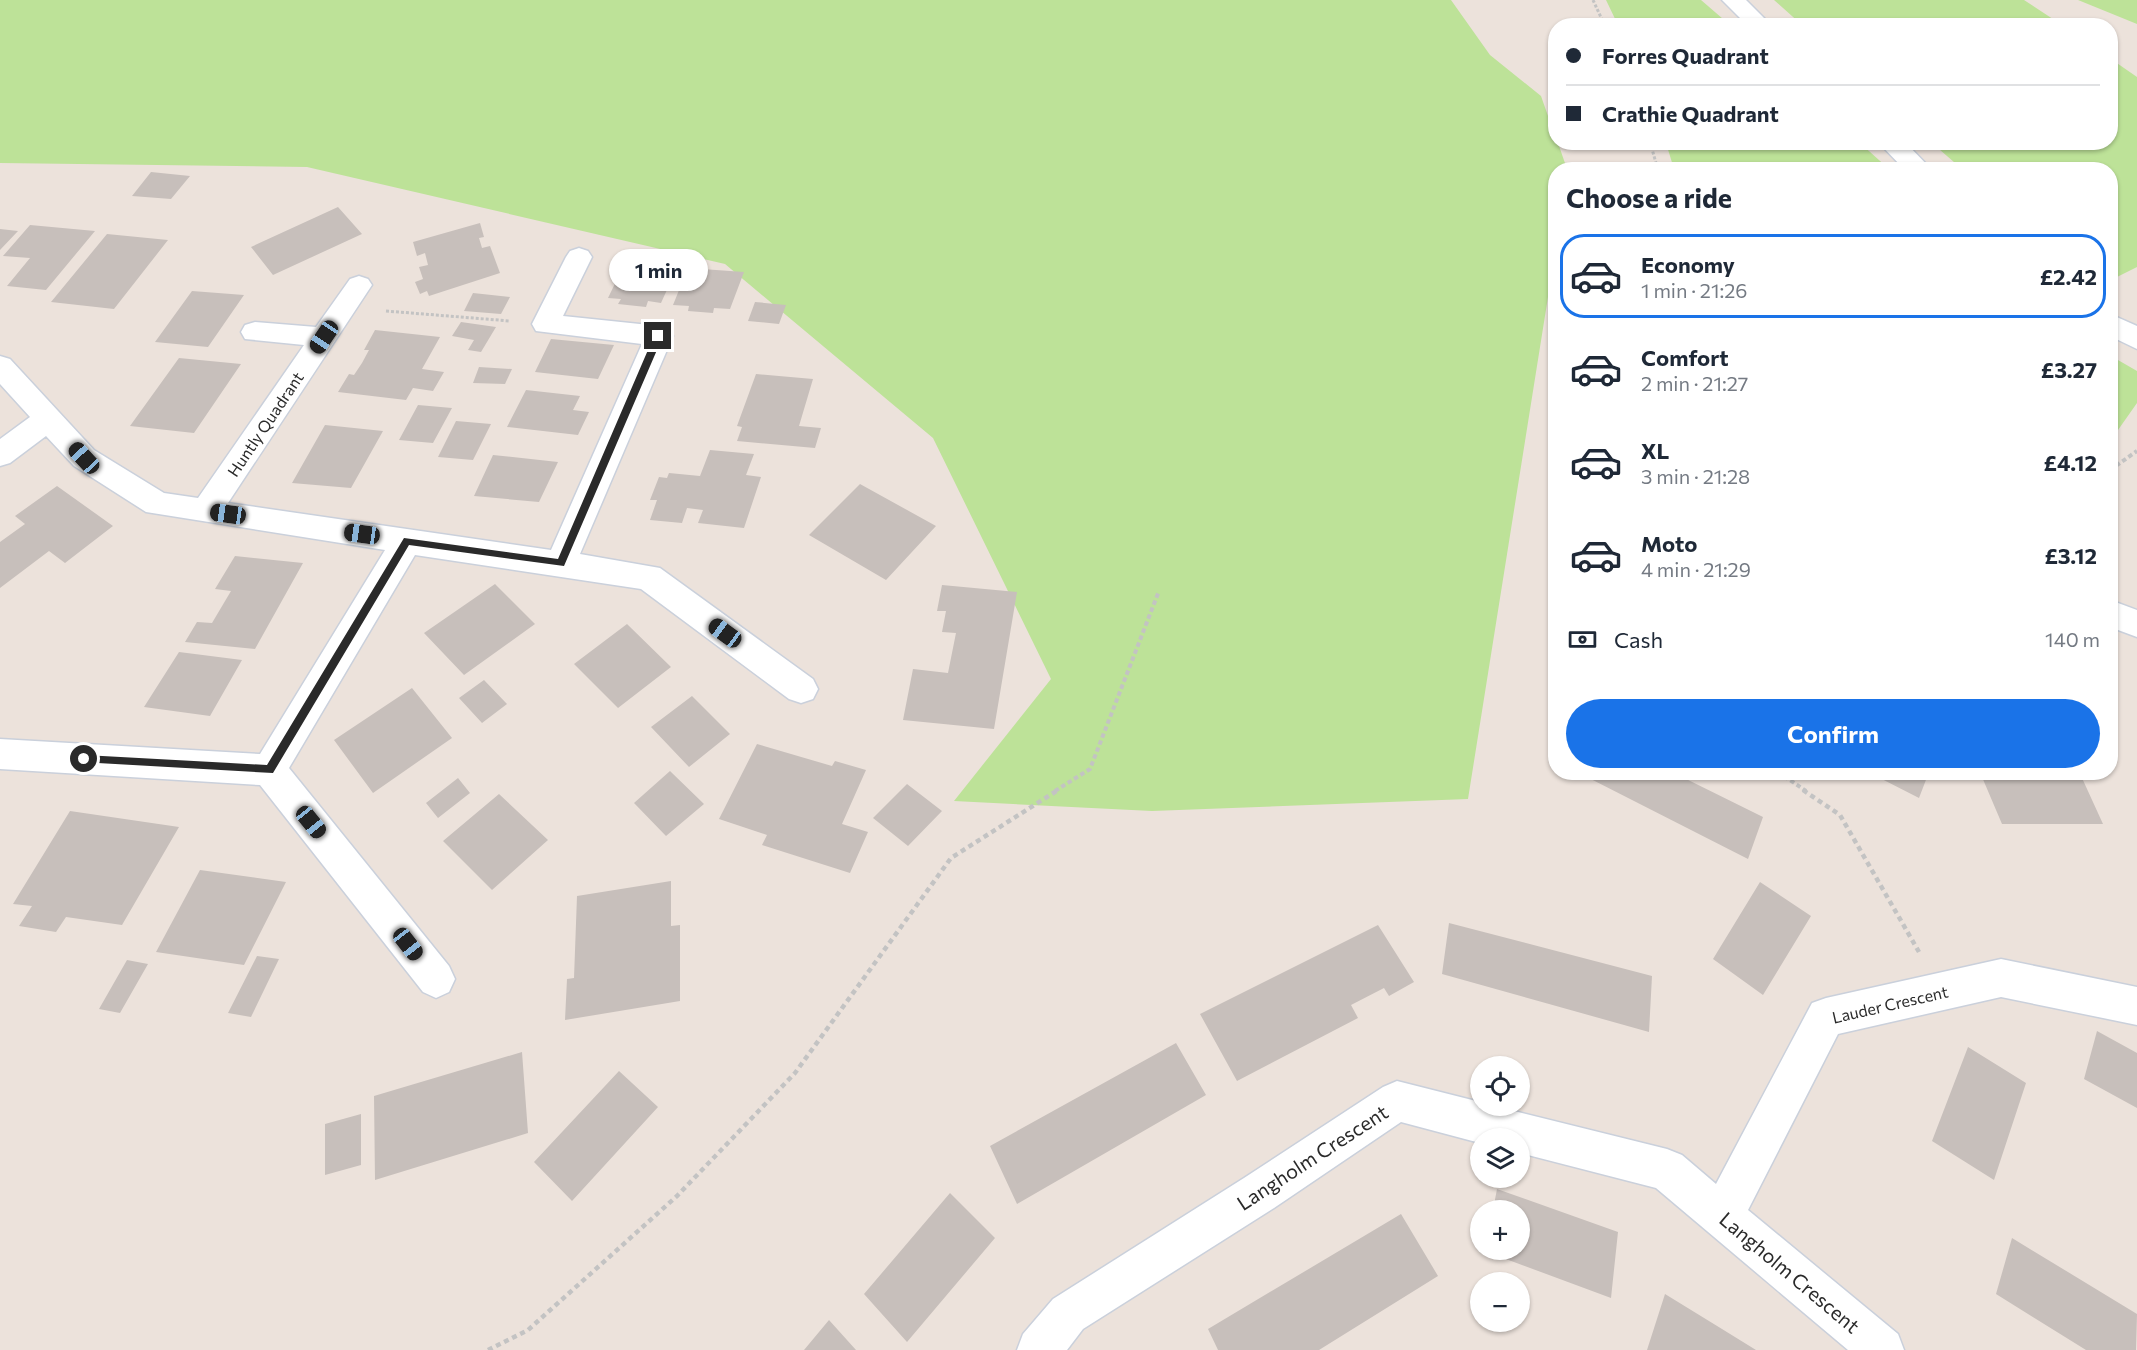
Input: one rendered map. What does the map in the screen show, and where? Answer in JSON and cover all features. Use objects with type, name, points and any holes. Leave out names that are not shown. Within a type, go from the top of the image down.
[{"type":"street","points":[[1732,0],[1752,18]]},
{"type":"street","points":[[1899,150],[1911,162]]},
{"type":"street","points":[[561,563],[658,336],[546,324],[579,257]]},
{"type":"street","name":"Huntly Quadrant","points":[[206,511],[351,297]]},
{"type":"street","points":[[2118,328],[2137,339]]},
{"type":"street","points":[[255,332],[324,337]]},
{"type":"street","points":[[0,366],[84,458],[157,504],[650,577],[801,689]]},
{"type":"street","points":[[0,455],[48,419]]},
{"type":"street","points":[[269,770],[407,541]]},
{"type":"street","points":[[2118,616],[2137,624]]},
{"type":"street","points":[[0,754],[269,770],[436,979]]},
{"type":"street","name":"Lauder Crescent","points":[[1722,1216],[1826,1017],[2001,978],[2137,1006]]},
{"type":"street","name":"Langholm Crescent","points":[[1039,1350],[1068,1314],[1259,1193],[1397,1101],[1667,1170],[1882,1350]]},
{"type":"path","points":[[1593,0],[1601,18]]},
{"type":"path","points":[[351,297],[546,324]]},
{"type":"path","points":[[2118,464],[2137,451]]},
{"type":"path","points":[[488,1350],[528,1330],[677,1196],[795,1073],[951,858],[1090,769],[1159,591]]},
{"type":"path","points":[[1790,780],[1840,815],[1941,991]]},
{"type":"green space","points":[[0,0],[1451,0],[1490,55],[1541,96],[1548,116],[1548,150],[1560,150],[1565,162],[1548,162],[1548,297],[1468,799],[1152,811],[954,801],[1051,679],[933,438],[725,264],[307,167],[0,163]]},
{"type":"green space","points":[[1606,0],[1701,0],[1722,18],[1615,18]]},
{"type":"green space","points":[[1774,0],[2024,0],[2051,18],[1794,18]]},
{"type":"green space","points":[[2078,0],[2137,0],[2137,24]]},
{"type":"green space","points":[[2118,64],[2137,77],[2137,267],[2118,276],[2118,162],[1954,162],[1940,150],[2118,150]]},
{"type":"green space","points":[[1668,150],[1868,150],[1881,162],[1672,162]]},
{"type":"green space","points":[[2118,360],[2137,371],[2137,403],[2118,430]]},
{"type":"building","points":[[151,172],[190,176],[171,199],[132,196]]},
{"type":"building","points":[[338,207],[362,234],[273,275],[251,247]]},
{"type":"building","points":[[480,223],[484,237],[479,238],[482,248],[490,246],[500,273],[429,296],[427,291],[420,294],[415,282],[423,279],[419,267],[428,265],[425,253],[417,256],[413,242]]},
{"type":"building","points":[[30,225],[95,231],[46,290],[7,286],[30,258],[3,256]]},
{"type":"building","points":[[0,229],[18,231],[0,250]]},
{"type":"building","points":[[107,234],[168,240],[114,309],[51,302]]},
{"type":"building","points":[[624,265],[676,270],[661,303],[648,301],[646,307],[618,304],[621,299],[608,298]]},
{"type":"building","points":[[688,268],[744,272],[730,309],[714,308],[713,313],[688,311],[689,306],[673,305]]},
{"type":"building","points":[[192,291],[244,295],[208,347],[155,342]]},
{"type":"building","points":[[473,293],[510,297],[501,314],[464,311]]},
{"type":"building","points":[[755,302],[786,305],[779,324],[748,321]]},
{"type":"building","points":[[461,322],[496,327],[481,352],[468,350],[474,340],[452,336]]},
{"type":"building","points":[[375,330],[440,337],[422,369],[444,372],[433,391],[413,388],[406,400],[338,392],[349,374],[354,375],[362,363],[369,350],[364,350]]},
{"type":"building","points":[[551,339],[614,345],[598,379],[535,372]]},
{"type":"building","points":[[179,358],[241,364],[194,433],[130,426]]},
{"type":"building","points":[[479,367],[512,369],[505,384],[473,383]]},
{"type":"building","points":[[756,374],[813,379],[799,426],[821,428],[815,448],[737,441],[742,427],[737,426]]},
{"type":"building","points":[[526,390],[580,396],[573,410],[589,412],[578,435],[507,427]]},
{"type":"building","points":[[418,405],[452,408],[433,443],[399,440]]},
{"type":"building","points":[[456,421],[491,424],[473,460],[438,457]]},
{"type":"building","points":[[325,425],[383,431],[351,488],[292,483]]},
{"type":"building","points":[[710,450],[754,454],[746,475],[761,477],[744,528],[698,523],[703,510],[687,508],[682,523],[650,520],[657,500],[650,500],[659,477],[667,478],[669,473],[700,476]]},
{"type":"building","points":[[493,455],[558,462],[539,502],[474,496]]},
{"type":"building","points":[[860,484],[936,526],[886,580],[809,535]]},
{"type":"building","points":[[57,486],[113,526],[65,563],[49,551],[0,588],[0,542],[25,524],[15,516]]},
{"type":"building","points":[[235,556],[303,563],[255,649],[185,642],[197,622],[212,623],[231,591],[215,589]]},
{"type":"building","points":[[495,584],[535,624],[464,675],[424,633]]},
{"type":"building","points":[[942,585],[1017,592],[994,729],[903,720],[913,669],[948,673],[956,633],[942,632],[946,611],[937,611]]},
{"type":"building","points":[[627,624],[671,667],[618,708],[574,664]]},
{"type":"building","points":[[179,652],[242,660],[210,716],[144,707]]},
{"type":"building","points":[[484,680],[507,704],[482,723],[459,698]]},
{"type":"building","points":[[412,688],[452,738],[373,793],[334,740]]},
{"type":"building","points":[[692,696],[730,734],[689,767],[651,727]]},
{"type":"building","points":[[757,744],[832,766],[835,761],[866,770],[842,824],[868,832],[850,873],[762,845],[767,835],[719,819]]},
{"type":"building","points":[[670,771],[704,804],[666,836],[634,803]]},
{"type":"building","points":[[458,778],[470,793],[438,818],[426,803]]},
{"type":"building","points":[[1593,780],[1688,780],[1763,817],[1748,859]]},
{"type":"building","points":[[1884,780],[1926,780],[1919,798]]},
{"type":"building","points":[[1983,780],[2083,780],[2103,824],[2002,824]]},
{"type":"building","points":[[907,784],[942,811],[908,846],[873,818]]},
{"type":"building","points":[[499,794],[548,840],[492,890],[443,841]]},
{"type":"building","points":[[70,811],[179,827],[122,925],[66,917],[56,932],[19,926],[32,906],[13,904]]},
{"type":"building","points":[[200,870],[286,882],[244,965],[156,952]]},
{"type":"building","points":[[671,881],[671,926],[680,925],[680,1001],[565,1020],[567,979],[574,978],[577,896]]},
{"type":"building","points":[[1760,882],[1811,916],[1763,995],[1713,959]]},
{"type":"building","points":[[1449,923],[1652,976],[1649,1032],[1442,974]]},
{"type":"building","points":[[1378,925],[1414,982],[1389,996],[1384,988],[1351,1005],[1358,1018],[1237,1081],[1200,1014]]},
{"type":"building","points":[[257,956],[279,959],[251,1017],[228,1013]]},
{"type":"building","points":[[127,960],[148,964],[120,1013],[99,1009]]},
{"type":"building","points":[[2097,1031],[2137,1053],[2137,1108],[2084,1079]]},
{"type":"building","points":[[1176,1043],[1206,1095],[1017,1204],[990,1146]]},
{"type":"building","points":[[1968,1047],[2026,1083],[1994,1180],[1932,1141]]},
{"type":"building","points":[[522,1052],[528,1133],[375,1180],[374,1096]]},
{"type":"building","points":[[619,1071],[658,1107],[572,1201],[534,1162]]},
{"type":"building","points":[[361,1114],[361,1165],[325,1175],[325,1124]]},
{"type":"building","points":[[1497,1189],[1528,1200],[1495,1200]]},
{"type":"building","points":[[950,1193],[995,1238],[907,1342],[864,1294]]},
{"type":"building","points":[[1530,1201],[1618,1232],[1611,1298],[1509,1260],[1530,1260]]},
{"type":"building","points":[[1401,1214],[1438,1276],[1319,1350],[1218,1350],[1208,1329]]},
{"type":"building","points":[[2012,1238],[2137,1314],[2136,1350],[2086,1350],[1996,1294]]},
{"type":"building","points":[[1665,1294],[1722,1329],[1756,1350],[1647,1350]]},
{"type":"building","points":[[829,1320],[856,1350],[804,1350]]},
{"type":"route","points":[[84,759],[269,770],[407,541],[561,563],[658,336]]}]
